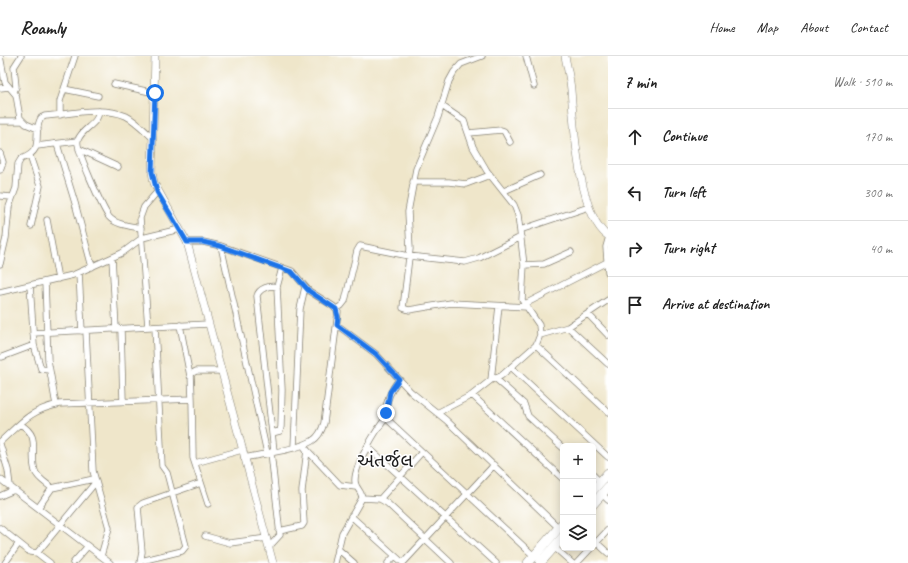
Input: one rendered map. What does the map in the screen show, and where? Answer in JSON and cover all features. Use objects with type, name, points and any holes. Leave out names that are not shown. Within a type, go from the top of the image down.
[{"type":"main road","points":[[596,502],[605,497],[604,484],[608,473]]},
{"type":"main road","points":[[534,561],[560,527]]},
{"type":"main road","points":[[534,561],[554,547],[560,540]]},
{"type":"street","points":[[0,56],[5,82],[9,88],[14,91]]},
{"type":"street","points":[[21,56],[14,67],[16,87],[14,91],[22,121]]},
{"type":"street","points":[[60,114],[60,105],[64,88],[75,56]]},
{"type":"street","points":[[155,56],[152,172],[157,192],[187,242],[243,454],[274,563]]},
{"type":"street","points":[[482,56],[461,64],[454,72],[449,82],[442,106],[416,169],[408,212],[409,256],[403,306],[404,310],[451,303],[526,306],[607,262]]},
{"type":"street","points":[[526,56],[534,86]]},
{"type":"street","points":[[565,56],[571,87],[576,153],[593,220],[600,231],[608,236]]},
{"type":"street","points":[[114,84],[155,93]]},
{"type":"street","points":[[0,88],[9,88]]},
{"type":"street","points":[[64,88],[98,96]]},
{"type":"street","points":[[437,413],[472,395],[493,379],[501,376],[536,345],[540,335],[539,326],[526,306],[522,294],[524,265],[518,214],[514,205],[490,175],[473,147],[464,121],[442,106]]},
{"type":"street","points":[[0,264],[11,197],[16,188],[20,161],[30,156],[37,146],[38,129],[41,118],[60,114],[99,111],[127,116],[153,138]]},
{"type":"street","points":[[99,111],[98,118],[81,134],[77,141],[86,170],[109,216],[117,222],[141,228]]},
{"type":"street","points":[[0,121],[22,121],[38,129]]},
{"type":"street","points":[[469,133],[500,130],[504,131],[510,142]]},
{"type":"street","points":[[37,146],[77,141]]},
{"type":"street","points":[[57,144],[92,267]]},
{"type":"street","points":[[79,149],[118,167]]},
{"type":"street","points":[[0,153],[3,162],[0,170]]},
{"type":"street","points":[[30,156],[40,186],[31,226]]},
{"type":"street","points":[[413,182],[449,182],[466,184],[490,175]]},
{"type":"street","points":[[504,191],[540,175]]},
{"type":"street","points":[[157,192],[141,212],[141,228],[159,399],[162,466],[167,473],[172,493],[186,546],[185,550],[140,562],[142,552],[138,507],[143,503],[172,493],[201,483]]},
{"type":"street","points":[[0,196],[11,197]]},
{"type":"street","points":[[520,230],[589,207]]},
{"type":"street","points":[[47,220],[58,279]]},
{"type":"street","points":[[0,292],[79,273],[122,253],[142,238],[180,229]]},
{"type":"street","points":[[336,309],[345,301],[357,251],[360,246],[409,256],[465,262],[479,258],[521,237]]},
{"type":"street","points":[[608,240],[606,247],[608,272]]},
{"type":"street","points":[[187,242],[203,242],[220,246],[282,268],[297,275],[305,287],[336,309],[338,317],[324,423],[318,436],[304,447],[294,447],[271,452],[243,454],[195,464]]},
{"type":"street","points":[[220,246],[271,452],[279,537],[269,547]]},
{"type":"street","points":[[524,265],[544,264],[571,252]]},
{"type":"street","points":[[112,258],[119,329],[123,401]]},
{"type":"street","points":[[272,433],[280,431],[282,427],[282,390],[277,287],[282,268]]},
{"type":"street","points":[[79,273],[95,481],[109,528],[101,556]]},
{"type":"street","points":[[45,282],[49,370],[56,405]]},
{"type":"street","points":[[30,285],[34,345],[41,369],[49,370]]},
{"type":"street","points":[[271,452],[272,433],[257,296],[260,290],[271,286],[277,287]]},
{"type":"street","points":[[294,447],[300,309],[305,287]]},
{"type":"street","points":[[540,335],[568,327],[608,300]]},
{"type":"street","points":[[493,379],[499,306]]},
{"type":"street","points":[[588,314],[608,335]]},
{"type":"street","points":[[33,333],[208,324]]},
{"type":"street","points":[[180,325],[190,377],[192,399],[192,451],[208,504]]},
{"type":"street","points":[[337,325],[376,354],[411,392],[437,413],[560,525]]},
{"type":"street","points":[[568,327],[608,364]]},
{"type":"street","points":[[2,357],[34,345]]},
{"type":"street","points":[[536,345],[608,412]]},
{"type":"street","points":[[511,367],[608,457]]},
{"type":"street","points":[[190,377],[191,374],[196,371],[221,371]]},
{"type":"street","points":[[335,563],[342,532],[362,498],[361,493],[356,487],[356,473],[376,431],[387,416],[390,392],[399,379]]},
{"type":"street","points":[[493,379],[524,404],[528,416],[560,445]]},
{"type":"street","points":[[472,395],[560,476]]},
{"type":"street","points":[[12,488],[0,443],[20,424],[38,410],[56,405],[159,399],[192,399]]},
{"type":"street","points":[[387,416],[391,424],[467,494],[534,561]]},
{"type":"street","points":[[20,424],[28,428],[32,436],[35,471],[38,476],[52,488]]},
{"type":"street","points":[[279,530],[302,526],[304,523],[302,491],[304,447]]},
{"type":"street","points":[[304,447],[340,485],[356,487]]},
{"type":"street","points":[[368,447],[496,563]]},
{"type":"street","points":[[380,499],[422,452]]},
{"type":"street","points":[[351,516],[402,563],[494,465]]},
{"type":"street","points":[[596,477],[604,484]]},
{"type":"street","points":[[0,478],[110,563]]},
{"type":"street","points":[[38,508],[52,488],[95,481]]},
{"type":"street","points":[[37,552],[61,526],[95,481]]},
{"type":"street","points":[[0,496],[12,488]]},
{"type":"street","points":[[362,498],[380,499],[387,503],[451,563]]},
{"type":"street","points":[[0,528],[30,552],[37,552],[50,563]]},
{"type":"street","points":[[596,543],[608,530]]},
{"type":"street","points":[[205,536],[230,544],[267,538]]},
{"type":"street","points":[[5,563],[19,543]]},
{"type":"street","points":[[73,563],[88,546]]},
{"type":"street","points":[[596,546],[608,553]]},
{"type":"street","points":[[554,547],[572,563]]},
{"type":"street","points":[[338,549],[354,563]]},
{"type":"street","points":[[577,563],[588,551]]},
{"type":"street","points":[[388,563],[395,556]]},
{"type":"district","name":"અંતર્જલ","points":[[385,460]]},
{"type":"route","points":[[155,93],[152,172],[154,183],[157,192],[187,242],[210,243],[292,272],[297,275],[309,291],[334,306],[338,312],[337,325],[376,354],[399,379],[390,392],[386,413]]}]
